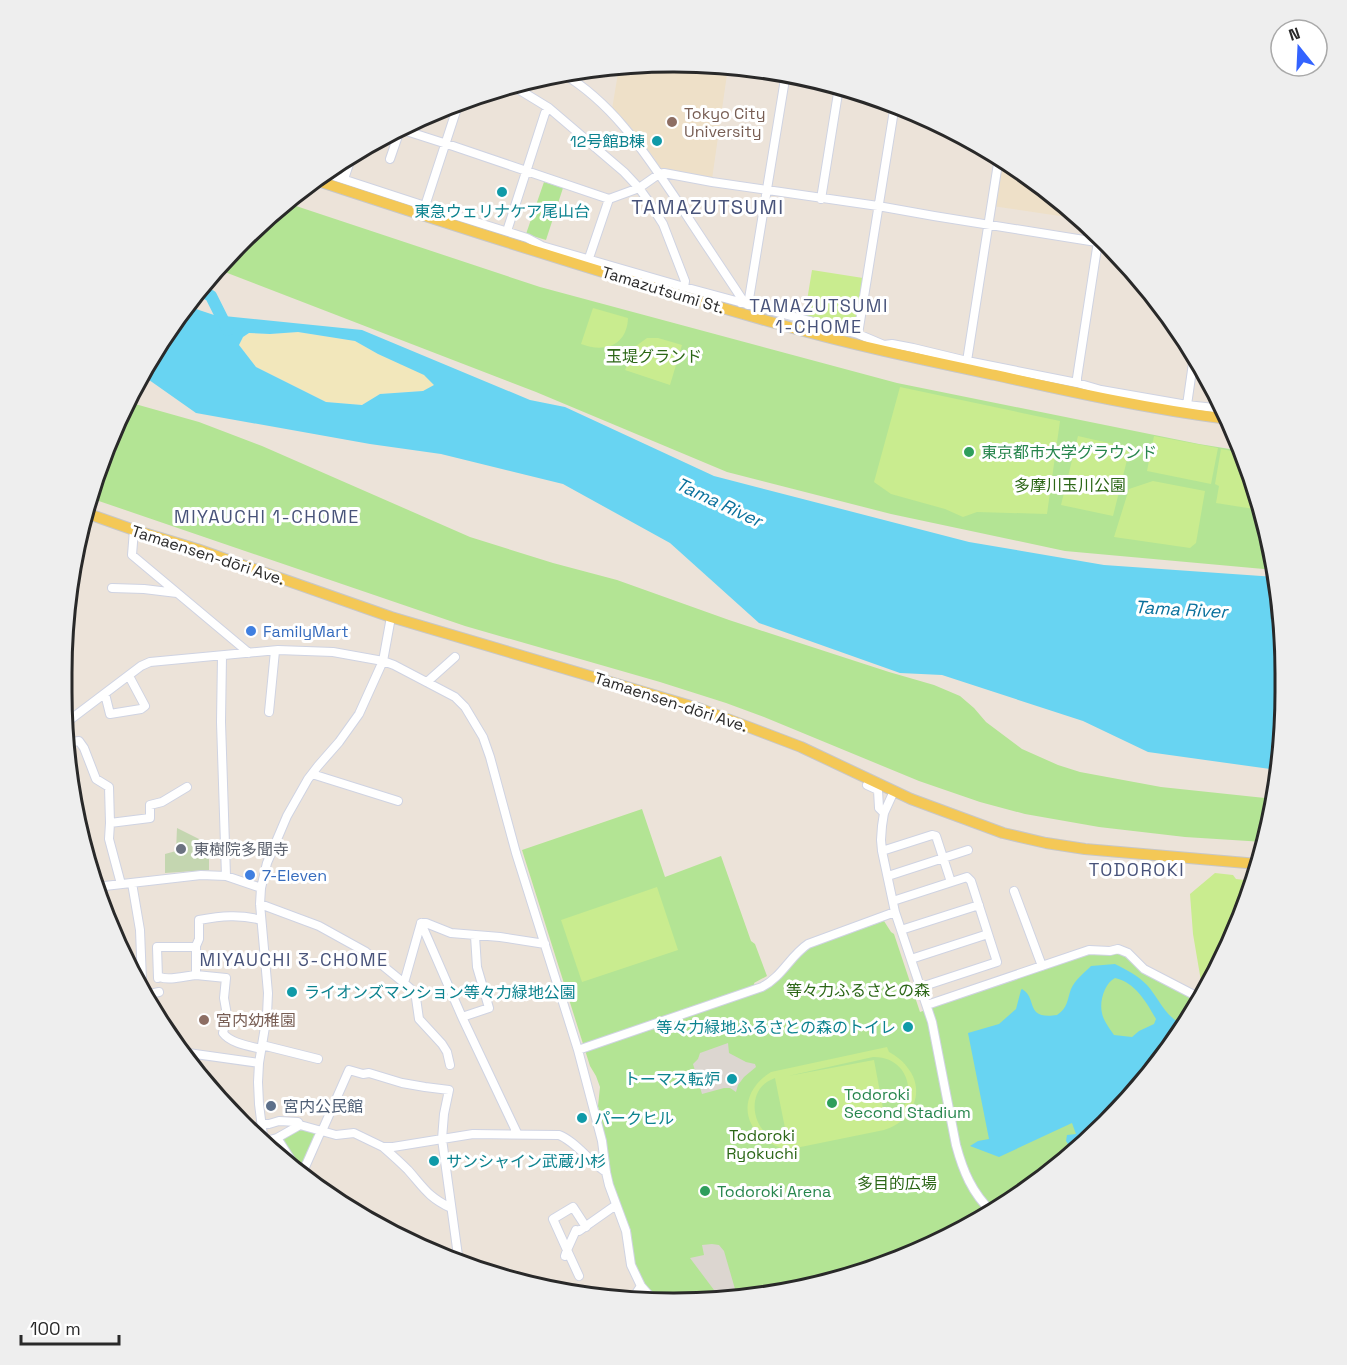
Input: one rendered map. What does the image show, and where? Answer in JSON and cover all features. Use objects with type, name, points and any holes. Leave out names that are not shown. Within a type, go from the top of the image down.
[{"type":"main road","name":"Tamazutsumi St.","points":[[325,183],[541,249],[713,306],[783,325],[1184,413],[1218,418]]},
{"type":"main road","name":"Tamaensen-dōri Ave.","points":[[93,515],[197,549],[391,617],[701,709],[786,741],[945,813],[1002,833],[1064,847],[1250,863]]},
{"type":"street","points":[[575,81],[595,95],[634,139],[745,304]]},
{"type":"street","points":[[745,304],[784,83]]},
{"type":"street","points":[[522,91],[549,108],[624,172],[639,188],[663,224],[685,281],[684,287]]},
{"type":"street","points":[[821,199],[838,95]]},
{"type":"street","points":[[507,231],[545,113],[549,108]]},
{"type":"street","points":[[425,206],[455,113]]},
{"type":"street","points":[[858,334],[893,114]]},
{"type":"street","points":[[411,132],[609,199],[639,188],[664,173],[989,225],[1088,238]]},
{"type":"street","points":[[390,159],[396,140]]},
{"type":"street","points":[[968,361],[998,167]]},
{"type":"street","points":[[344,179],[348,168]]},
{"type":"street","points":[[335,176],[507,231],[526,238],[541,249],[589,258],[684,287],[858,334],[884,347],[892,344],[1077,383],[1101,394],[1213,408]]},
{"type":"street","points":[[589,258],[609,199]]},
{"type":"street","points":[[1077,383],[1098,247]]},
{"type":"street","points":[[1186,405],[1192,369]]},
{"type":"street","points":[[134,530],[132,555],[249,653]]},
{"type":"street","points":[[112,588],[177,592]]},
{"type":"street","points":[[263,1131],[259,1104],[259,1063],[267,1015],[268,993],[260,904],[267,863],[297,798],[312,774],[359,714],[383,661],[391,617]]},
{"type":"street","points":[[269,712],[275,651]]},
{"type":"street","points":[[73,717],[141,666],[150,662],[275,651],[325,651],[383,661],[455,697],[465,707],[483,737],[490,757],[516,853],[578,1050],[599,1127],[606,1172],[626,1232],[631,1265],[641,1286],[647,1292]]},
{"type":"street","points":[[222,656],[221,722],[226,876]]},
{"type":"street","points":[[427,682],[455,657]]},
{"type":"street","points":[[105,694],[110,714],[141,709],[145,706],[129,676]]},
{"type":"street","points":[[74,742],[79,741],[84,748],[96,779],[109,787],[109,839],[121,884]]},
{"type":"street","points":[[312,774],[398,801]]},
{"type":"street","points":[[867,785],[878,790],[879,808],[884,813]]},
{"type":"street","points":[[110,823],[150,818],[150,805],[162,802],[187,787]]},
{"type":"street","points":[[894,791],[884,813],[881,840],[895,912],[932,1022],[961,1162],[974,1191],[986,1205]]},
{"type":"street","points":[[882,851],[932,835],[936,836],[951,882]]},
{"type":"street","points":[[888,876],[968,850]]},
{"type":"street","points":[[104,886],[187,876],[226,876],[261,888]]},
{"type":"street","points":[[893,901],[967,877],[970,878],[979,905],[997,962],[921,987]]},
{"type":"street","points":[[132,883],[140,930],[142,972]]},
{"type":"street","points":[[1014,891],[1042,966]]},
{"type":"street","points":[[260,904],[319,926],[366,952],[404,983],[412,990],[416,998],[419,1019],[442,1044],[447,1052],[450,1065]]},
{"type":"street","points":[[901,930],[979,905]]},
{"type":"street","points":[[578,1050],[762,987],[779,975],[808,944],[895,912]]},
{"type":"street","points":[[196,975],[199,920],[221,916],[248,916],[261,920]]},
{"type":"street","points":[[421,923],[451,933],[545,944]]},
{"type":"street","points":[[404,983],[421,923]]},
{"type":"street","points":[[421,923],[462,1017],[518,1133]]},
{"type":"street","points":[[911,959],[988,934]]},
{"type":"street","points":[[462,1017],[489,1008],[477,966],[475,936]]},
{"type":"street","points":[[196,946],[157,947],[158,978],[166,980],[196,975],[226,978],[224,998],[227,1015],[223,1033],[225,1036],[238,1042],[318,1059]]},
{"type":"street","points":[[927,1005],[1089,950],[1118,949],[1128,953],[1144,969],[1193,994]]},
{"type":"street","points":[[154,993],[159,992]]},
{"type":"street","points":[[193,1054],[259,1063]]},
{"type":"street","points":[[305,1167],[349,1071],[369,1073],[402,1083],[449,1090],[442,1139],[457,1252]]},
{"type":"street","points":[[262,1124],[289,1121],[336,1135],[354,1133],[383,1147],[408,1170],[427,1193],[451,1208]]},
{"type":"street","points":[[272,1139],[300,1125]]},
{"type":"street","points":[[383,1147],[473,1134],[518,1133],[562,1136],[606,1172]]},
{"type":"street","points":[[277,1138],[285,1151]]},
{"type":"street","points":[[566,1253],[576,1230],[579,1231],[586,1227],[616,1205]]},
{"type":"street","points":[[579,1276],[566,1253],[553,1219],[573,1207],[586,1227]]},
{"type":"street","points":[[637,1292],[641,1286]]},
{"type":"shaded area","name":"Tokyo City University","points":[[674,72],[727,74],[712,179],[658,169],[655,159],[612,109],[618,75]]},
{"type":"shaded area","points":[[998,167],[1040,196],[1065,217],[992,206]]},
{"type":"shaded area","points":[[728,1043],[729,1053],[755,1064],[756,1067],[744,1077],[736,1092],[730,1088],[724,1088],[702,1094],[693,1064],[700,1053]]},
{"type":"shaded area","points":[[702,1245],[719,1245],[724,1251],[735,1289],[738,1289],[712,1292],[714,1290],[690,1258],[704,1255]]},
{"type":"green space","points":[[544,182],[563,188],[546,240],[526,234]]},
{"type":"green space","name":"多摩川玉川公園","points":[[295,206],[540,287],[897,383],[1231,449],[1255,518],[1265,569],[1065,551],[891,514],[727,472],[536,392],[225,272],[248,248]]},
{"type":"green space","points":[[812,270],[863,278],[856,329],[853,331],[804,319]]},
{"type":"green space","points":[[593,308],[628,318],[627,328],[619,341],[613,345],[598,348],[581,344]]},
{"type":"green space","name":"玉堤グランド","points":[[647,338],[658,338],[682,345],[670,385],[625,370],[636,346]]},
{"type":"green space","name":"東京都市大学グラウンド","points":[[900,387],[1060,421],[1047,514],[977,512],[963,517],[945,509],[891,494],[874,482]]},
{"type":"green space","points":[[136,404],[199,422],[262,446],[470,537],[617,580],[729,620],[934,685],[960,696],[986,722],[1022,749],[1058,765],[1080,772],[1161,787],[1265,798],[1256,842],[1185,837],[1099,827],[1025,814],[980,802],[919,781],[726,703],[465,626],[98,501],[118,443]]},
{"type":"green space","points":[[1078,436],[1130,448],[1113,516],[1061,505]]},
{"type":"green space","points":[[1154,436],[1218,448],[1211,484],[1147,471]]},
{"type":"green space","points":[[1221,449],[1232,451],[1252,509],[1216,503],[1219,486],[1215,484]]},
{"type":"green space","points":[[1153,481],[1205,491],[1196,543],[1190,548],[1114,537],[1129,489]]},
{"type":"green space","name":"Todoroki Ryokuchi","points":[[642,809],[665,877],[721,856],[751,941],[755,944],[767,976],[754,983],[756,991],[772,986],[798,957],[811,947],[884,921],[894,934],[920,1012],[1093,953],[1120,953],[1149,976],[1191,996],[1151,1058],[1099,1117],[1040,1169],[1008,1192],[940,1231],[867,1261],[829,1273],[752,1288],[713,1292],[653,1292],[645,1284],[635,1264],[631,1231],[611,1175],[598,1106],[600,1087],[590,1066],[522,850]]},
{"type":"green space","points":[[177,828],[207,843],[209,870],[165,873],[165,854],[176,851]]},
{"type":"green space","points":[[1215,873],[1233,875],[1236,879],[1245,880],[1229,922],[1201,980],[1193,934],[1190,894]]},
{"type":"green space","points":[[657,887],[678,950],[582,982],[561,920]]},
{"type":"green space","points":[[887,1047],[889,1052],[899,1058],[913,1076],[916,1095],[909,1113],[894,1126],[776,1152],[775,1150],[781,1148],[768,1142],[758,1133],[751,1124],[748,1113],[748,1102],[752,1092],[759,1081],[771,1072]],"holes":[[[873,1057],[888,1059],[899,1066],[905,1076],[908,1088],[907,1100],[902,1110],[892,1118],[879,1121],[885,1119],[874,1060],[788,1076]],[[775,1078],[787,1138],[776,1139],[767,1134],[760,1126],[756,1116],[757,1094],[764,1085]]]},
{"type":"green space","points":[[300,1125],[321,1131],[305,1167],[287,1152],[277,1138]]},
{"type":"sand","points":[[298,332],[355,341],[425,375],[435,385],[423,391],[380,394],[362,405],[326,402],[256,367],[239,345],[243,337],[249,333]]},
{"type":"water","name":"Tama River","points":[[195,309],[214,315],[362,330],[530,400],[565,407],[714,476],[969,542],[1104,565],[1267,576],[1274,634],[1275,674],[1274,731],[1270,769],[1148,752],[1083,721],[942,675],[900,673],[759,623],[670,543],[563,484],[441,454],[370,444],[196,413],[149,380],[173,339]],"holes":[[[298,332],[355,341],[424,375],[434,385],[423,391],[380,394],[362,405],[326,402],[256,367],[239,345],[243,337],[249,333]]]},
{"type":"water","points":[[1115,964],[1147,985],[1168,1014],[1177,1021],[1126,1088],[1069,1145],[1066,1141],[1067,1135],[1076,1134],[1072,1123],[999,1157],[970,1146],[978,1141],[989,1139],[968,1033],[999,1024],[1016,1009],[1022,989],[1040,1014],[1057,1015],[1065,1007],[1071,989],[1091,966]],"holes":[[[1115,978],[1129,984],[1140,994],[1156,1019],[1154,1024],[1132,1037],[1114,1035],[1105,1021],[1101,1003],[1111,980]]]},
{"type":"waterway","points":[[207,294],[211,296],[228,330]]},
{"type":"place","name":"Tokyo City University","points":[[672,122]]},
{"type":"place","name":"12号館B棟","points":[[657,141]]},
{"type":"place","name":"東急ウェリナケア尾山台","points":[[502,192]]},
{"type":"place","name":"東京都市大学グラウンド","points":[[969,452]]},
{"type":"place","name":"FamilyMart","points":[[251,631]]},
{"type":"place","name":"東樹院多聞寺","points":[[181,849]]},
{"type":"place","name":"7-Eleven","points":[[250,875]]},
{"type":"place","name":"ライオンズマンション等々力緑地公園","points":[[292,992]]},
{"type":"place","name":"宮内幼稚園","points":[[204,1020]]},
{"type":"place","name":"等々力緑地ふるさとの森のトイレ","points":[[908,1027]]},
{"type":"place","name":"トーマス転炉","points":[[732,1079]]},
{"type":"place","name":"Todoroki Second Stadium","points":[[832,1103]]},
{"type":"place","name":"宮内公民館","points":[[271,1106]]},
{"type":"place","name":"パークヒル","points":[[582,1118]]},
{"type":"place","name":"サンシャイン武蔵小杉","points":[[434,1161]]},
{"type":"place","name":"Todoroki Arena","points":[[705,1191]]},
{"type":"district","name":"TAMAZUTSUMI","points":[[708,207]]},
{"type":"district","name":"TAMAZUTSUMI 1-CHOME","points":[[819,315]]},
{"type":"district","name":"MIYAUCHI 1-CHOME","points":[[267,516]]},
{"type":"district","name":"TODOROKI","points":[[1137,869]]},
{"type":"district","name":"MIYAUCHI 3-CHOME","points":[[294,959]]},
{"type":"park label","name":"等々力ふるさとの森","points":[[858,990]]},
{"type":"park label","name":"多目的広場","points":[[897,1183]]}]
